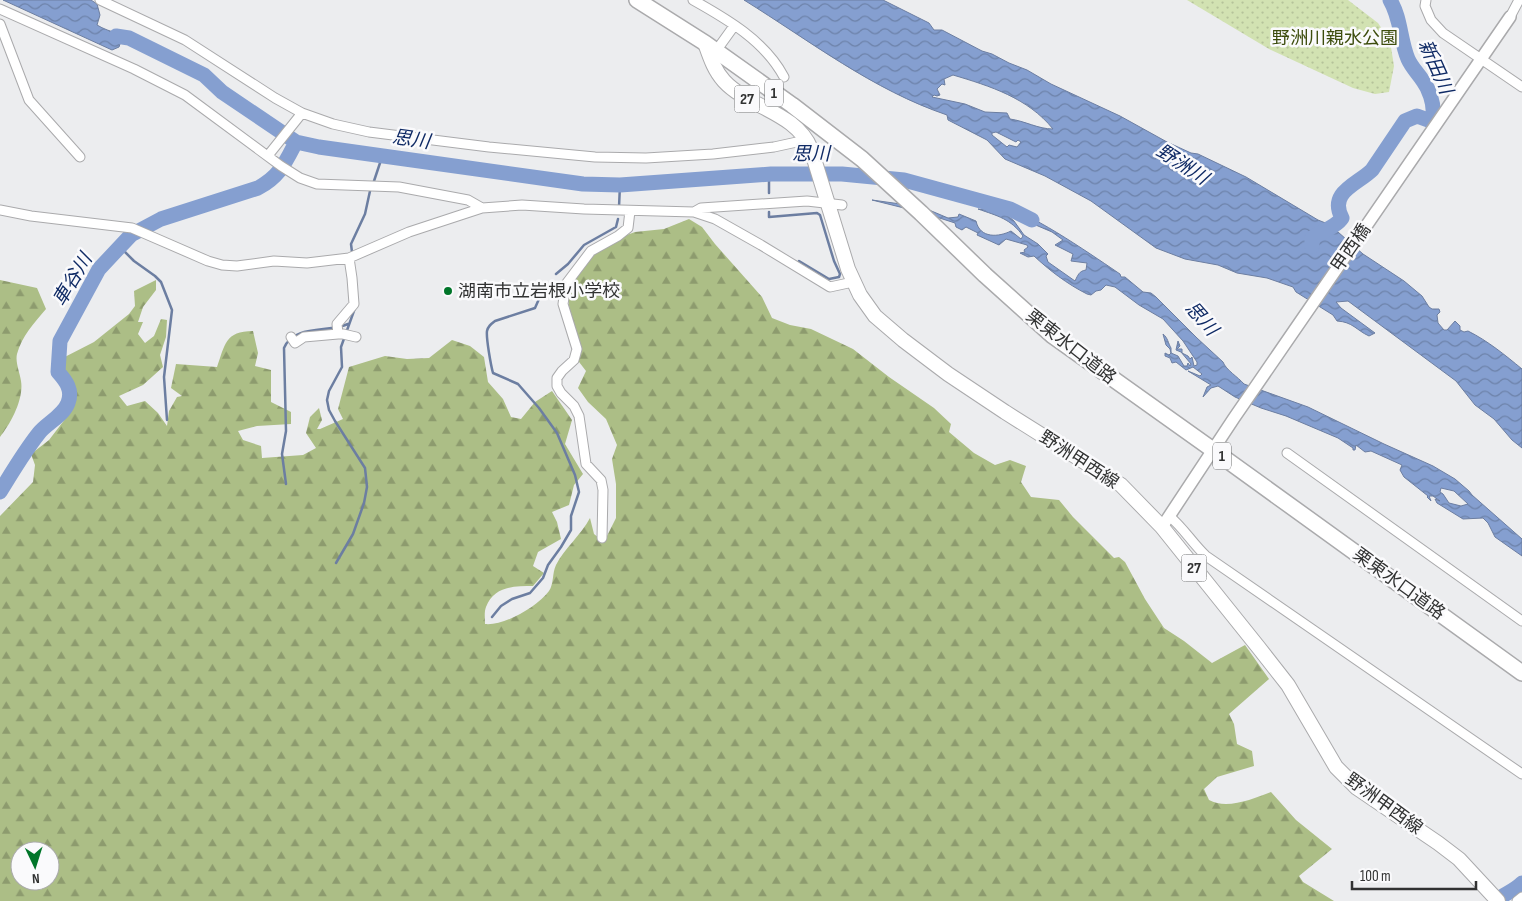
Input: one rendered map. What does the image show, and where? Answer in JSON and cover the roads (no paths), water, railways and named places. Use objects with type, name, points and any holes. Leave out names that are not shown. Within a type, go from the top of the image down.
[{"type":"highway","name":"栗東水口道路","points":[[637,0],[711,47],[862,159],[1053,336],[1522,673]]},
{"type":"main road","name":"野洲甲西線","points":[[711,47],[715,69],[724,81],[748,99],[796,127],[807,142],[853,282],[875,316],[948,374],[1121,485],[1165,522],[1183,555],[1288,685],[1336,768],[1357,788],[1438,843],[1458,859],[1495,899]]},
{"type":"street","points":[[100,0],[185,40],[302,114],[369,132],[498,148],[595,157],[646,158],[713,154],[807,142]]},
{"type":"street","points":[[693,0],[734,26],[764,49],[784,77]]},
{"type":"street","points":[[1426,0],[1425,6],[1431,20],[1443,33],[1522,87]]},
{"type":"street","points":[[1510,17],[1519,0]]},
{"type":"street","points":[[0,9],[134,69],[185,95],[300,178],[317,184],[399,187],[468,200],[482,208]]},
{"type":"street","name":"甲西橋","points":[[1165,522],[1234,418],[1510,17]]},
{"type":"street","points":[[0,24],[29,100],[80,157]]},
{"type":"street","points":[[711,47],[734,26]]},
{"type":"street","points":[[270,155],[302,114]]},
{"type":"street","points":[[694,212],[702,208],[762,203],[827,201],[842,205]]},
{"type":"street","points":[[0,210],[31,216],[132,228],[208,261],[222,265],[237,266],[274,261],[307,263],[349,258],[409,232],[482,208],[522,205],[630,211],[694,212],[715,219],[830,287],[853,282]]},
{"type":"street","points":[[602,538],[603,490],[600,480],[586,464],[579,416],[574,406],[561,393],[558,386],[557,378],[574,360],[578,349],[563,304],[566,284],[591,251],[618,236],[628,228],[630,211]]},
{"type":"street","points":[[292,339],[295,343],[304,337],[343,333],[354,304],[349,258]]},
{"type":"street","points":[[1287,453],[1522,622]]},
{"type":"street","points":[[1165,522],[1178,523],[1197,548],[1206,556],[1522,774]]},
{"type":"street","points":[[1183,555],[1197,548]]},
{"type":"street","points":[[1518,901],[1522,898]]},
{"type":"water","points":[[3,0],[91,0],[97,4],[100,15],[97,25],[137,41],[121,41],[119,47],[112,50]]},
{"type":"water","name":"野洲川","points":[[744,0],[883,0],[929,23],[934,30],[942,30],[982,51],[1027,70],[1051,84],[1120,116],[1167,142],[1191,153],[1198,154],[1246,177],[1318,220],[1328,224],[1335,221],[1333,202],[1335,202],[1338,219],[1335,223],[1322,229],[1323,233],[1338,232],[1363,254],[1404,281],[1422,296],[1429,307],[1439,309],[1440,312],[1437,315],[1438,323],[1444,330],[1447,330],[1455,321],[1460,326],[1460,330],[1468,331],[1482,339],[1522,369],[1522,448],[1512,440],[1494,419],[1475,405],[1456,381],[1348,301],[1336,302],[1341,308],[1375,333],[1369,336],[1351,325],[1337,321],[1333,315],[1296,292],[1293,287],[1267,278],[1237,273],[1218,265],[1185,259],[1156,248],[1091,201],[1045,176],[1005,159],[987,140],[948,120],[947,115],[893,92],[842,64]],"holes":[[[953,75],[994,89],[1020,101],[1043,118],[1053,129],[1042,128],[1010,119],[1007,113],[985,112],[965,104],[932,97],[940,95],[937,89],[942,84],[945,85],[944,79]],[[996,132],[1016,142],[1018,140],[1021,142],[1017,147],[1009,145],[1007,147],[992,135],[992,133]]]},
{"type":"water","points":[[872,200],[922,207],[948,218],[958,217],[959,214],[976,221],[981,231],[986,234],[996,235],[1011,231],[1021,239],[1023,236],[1009,222],[978,209],[986,210],[983,204],[991,210],[999,208],[1014,221],[1024,235],[1038,244],[1048,254],[1046,256],[1048,262],[1075,281],[1080,272],[1086,270],[1087,263],[1071,261],[1073,254],[1055,245],[1063,240],[1052,232],[1024,220],[1020,214],[1033,219],[1120,274],[1121,277],[1125,277],[1143,292],[1151,293],[1244,384],[1308,407],[1433,466],[1455,479],[1522,539],[1522,556],[1495,537],[1488,523],[1483,518],[1463,519],[1437,503],[1435,499],[1440,501],[1433,496],[1429,496],[1431,501],[1428,496],[1404,477],[1400,470],[1402,465],[1371,451],[1365,452],[1356,445],[1355,450],[1353,450],[1353,448],[1338,438],[1235,397],[1218,386],[1211,388],[1203,397],[1207,387],[1211,385],[1188,371],[1200,376],[1202,374],[1193,367],[1186,370],[1176,362],[1172,363],[1170,358],[1165,356],[1165,353],[1169,355],[1171,353],[1178,356],[1184,366],[1187,366],[1188,363],[1190,366],[1191,364],[1181,352],[1176,350],[1178,341],[1180,346],[1177,349],[1182,349],[1182,353],[1190,359],[1192,357],[1194,366],[1197,365],[1197,362],[1183,341],[1163,319],[1139,305],[1115,287],[1106,285],[1091,295],[1087,294],[1072,286],[1034,256],[1028,257],[1020,253],[1025,252],[1024,250],[1028,247],[1027,245],[1006,239],[999,245],[977,235],[978,233],[966,227],[962,230],[956,227],[955,223]],"holes":[[[1441,488],[1454,491],[1468,504],[1461,506],[1449,503],[1440,492]]]},
{"type":"water","points":[[1163,334],[1167,339],[1171,353],[1166,345]]},
{"type":"waterway","name":"新田川","points":[[1312,246],[1312,238],[1340,221],[1342,218],[1339,202],[1342,195],[1372,170],[1405,121],[1417,116],[1428,120],[1433,114],[1433,105],[1429,92],[1408,59],[1394,7],[1390,0]]},
{"type":"waterway","name":"思川","points":[[116,36],[129,38],[204,75],[222,92],[296,142],[319,147],[583,184],[620,185],[771,174],[842,174],[904,180],[1010,209],[1032,220]]},
{"type":"waterway","name":"車谷川","points":[[0,492],[18,462],[42,429],[66,408],[70,394],[66,382],[58,372],[60,341],[99,269],[131,235],[161,219],[258,188],[272,179],[289,156],[296,142]]},
{"type":"waterway","points":[[374,181],[382,157]]},
{"type":"waterway","points":[[769,193],[771,174]]},
{"type":"waterway","points":[[619,207],[620,185]]},
{"type":"waterway","points":[[352,252],[351,244],[365,214],[370,191]]},
{"type":"waterway","points":[[769,212],[769,217],[817,213],[820,215],[834,261],[840,274],[839,277],[829,279],[799,261]]},
{"type":"waterway","points":[[556,274],[568,264],[584,245],[616,227],[618,219]]},
{"type":"waterway","points":[[122,245],[123,250],[134,261],[161,282],[172,310],[164,377],[167,420]]},
{"type":"waterway","points":[[492,617],[501,606],[512,599],[530,593],[543,578],[548,565],[571,530],[571,516],[579,492],[575,475],[557,433],[539,408],[518,384],[493,373],[487,340],[488,328],[495,321],[535,308],[546,283]]},
{"type":"waterway","points":[[336,563],[353,534],[364,503],[367,487],[365,468],[335,421],[329,410],[327,400],[329,391],[342,367],[341,347],[355,308]]},
{"type":"waterway","points":[[286,484],[282,454],[286,431],[284,348],[289,340],[296,335],[348,324]]},
{"type":"waterway","points":[[1496,901],[1522,883]]},
{"type":"place","name":"湖南市立岩根小学校","points":[[448,291]]},
{"type":"park label","name":"野洲川親水公園","points":[[1335,38]]}]
